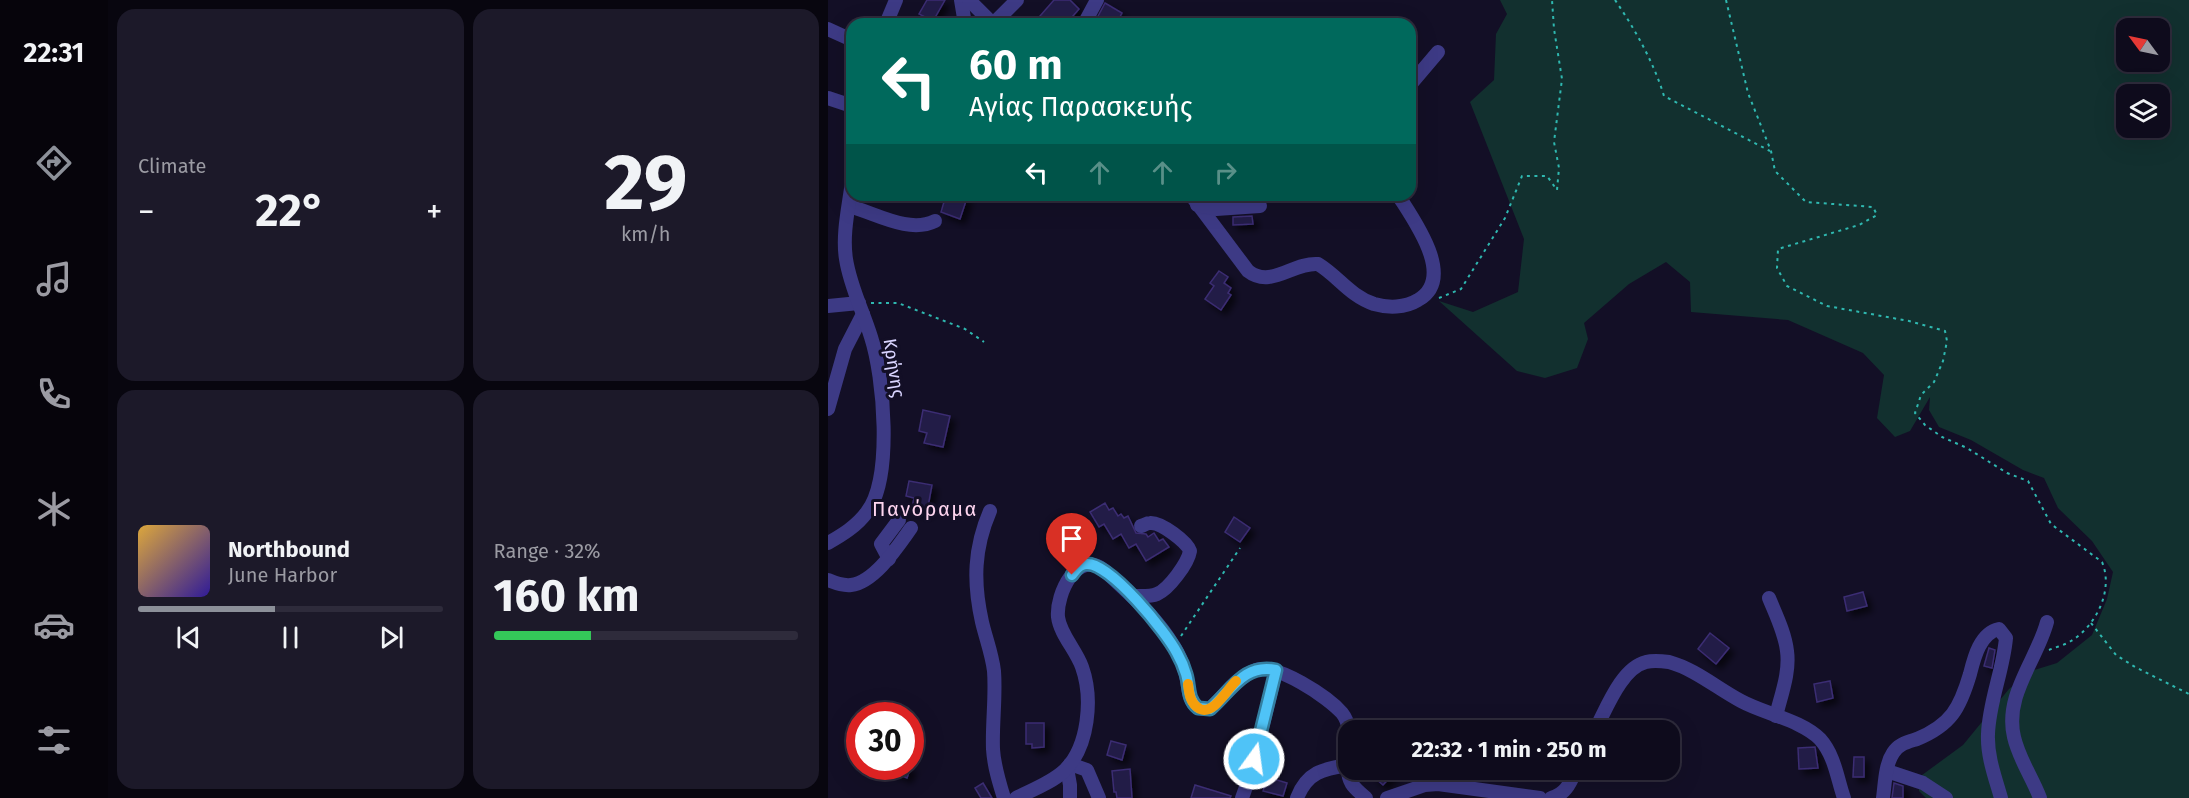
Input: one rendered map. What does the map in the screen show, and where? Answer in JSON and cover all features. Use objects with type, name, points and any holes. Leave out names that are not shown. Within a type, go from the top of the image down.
[{"type":"street","points":[[888,18],[896,0]]},
{"type":"street","points":[[961,0],[964,18]]},
{"type":"street","points":[[969,0],[987,18]]},
{"type":"street","points":[[999,18],[1017,0]]},
{"type":"street","points":[[1087,18],[1097,0]]},
{"type":"street","points":[[828,29],[846,37]]},
{"type":"street","points":[[1416,78],[1438,52]]},
{"type":"street","points":[[828,99],[846,104]]},
{"type":"street","name":"Κρήνης","points":[[828,543],[845,533],[868,512],[879,483],[883,443],[880,371],[845,258],[850,201]]},
{"type":"street","points":[[1195,201],[1248,271],[1263,279],[1301,266],[1318,264],[1357,297],[1374,304],[1405,306],[1415,302],[1429,290],[1434,269],[1423,235],[1402,201]]},
{"type":"street","points":[[1196,201],[1216,209],[1260,206]]},
{"type":"street","points":[[849,206],[906,224],[919,226],[935,221]]},
{"type":"street","points":[[828,306],[861,308],[842,356],[828,409]]},
{"type":"street","points":[[990,511],[981,532],[976,556],[977,595],[993,660],[993,750],[997,776],[1004,798]]},
{"type":"street","points":[[1132,596],[1159,593],[1185,563],[1190,551],[1182,539],[1160,526],[1151,523],[1141,526]]},
{"type":"street","points":[[828,580],[850,585],[864,580],[889,559],[905,524]]},
{"type":"street","points":[[1016,798],[1050,781],[1068,766],[1084,732],[1087,694],[1082,669],[1059,621],[1061,598],[1074,573],[1079,567],[1088,563],[1101,567],[1132,596],[1150,614],[1173,644],[1187,677],[1193,704],[1198,708],[1210,709],[1237,680],[1248,674],[1259,669],[1276,670],[1336,707],[1345,720]]},
{"type":"street","points":[[1770,598],[1785,641],[1788,659],[1776,716]]},
{"type":"street","points":[[2040,798],[2017,748],[2012,719],[2020,686],[2043,650],[2047,622]]},
{"type":"street","points":[[1883,798],[1889,761],[1896,749],[1942,727],[1956,711],[1978,650],[1991,633],[1999,629],[2006,638],[2005,654],[1988,734],[1989,755],[2001,798]]},
{"type":"street","points":[[1995,696],[2043,650]]},
{"type":"street","points":[[1600,720],[1623,679],[1634,669],[1644,662],[1669,662],[1695,674],[1744,703],[1807,730],[1822,742],[1835,766],[1844,798]]},
{"type":"street","points":[[1242,798],[1251,773],[1276,670]]},
{"type":"street","points":[[1068,766],[1070,798]]},
{"type":"street","points":[[1068,766],[1087,770],[1099,798]]},
{"type":"street","points":[[1297,798],[1302,786],[1314,774],[1338,768]]},
{"type":"street","points":[[1887,771],[1923,783],[1946,798]]},
{"type":"street","points":[[1349,780],[1352,787],[1366,798]]},
{"type":"street","points":[[1551,798],[1560,795],[1571,780]]},
{"type":"street","points":[[1387,798],[1425,785],[1438,784],[1540,798]]},
{"type":"path","points":[[1435,298],[1445,297],[1461,289],[1504,218],[1522,176],[1547,176],[1557,190],[1559,168],[1554,142],[1562,79],[1552,0]]},
{"type":"path","points":[[1615,0],[1658,78],[1664,96],[1771,151]]},
{"type":"path","points":[[1726,0],[1748,93],[1771,151],[1775,171],[1806,202],[1873,207],[1877,214],[1859,225],[1778,249],[1777,268],[1787,286],[1827,306],[1909,321],[1945,331],[1947,341],[1943,361],[1934,382],[1921,395],[1915,413],[1925,425],[1942,437],[1967,448],[2007,473],[2028,481],[2050,524],[2102,562],[2106,581],[2103,602],[2091,623],[2072,640],[2043,650]]},
{"type":"path","points":[[861,308],[898,303],[965,329],[984,342]]},
{"type":"path","points":[[1173,644],[1185,633],[1240,548]]},
{"type":"path","points":[[2091,623],[2116,655],[2189,694]]},
{"type":"green space","points":[[1500,0],[2189,0],[2189,798],[1926,798],[1919,791],[1918,778],[1963,745],[2009,689],[2031,671],[2057,663],[2092,635],[2107,599],[2113,572],[2092,541],[2058,508],[2044,478],[2023,470],[1971,440],[1939,427],[1929,410],[1930,397],[1910,431],[1895,437],[1877,418],[1884,375],[1863,353],[1788,320],[1691,312],[1690,282],[1666,262],[1629,284],[1584,323],[1588,339],[1577,368],[1545,378],[1517,371],[1439,301],[1473,312],[1518,292],[1524,239],[1470,102],[1494,80],[1496,34],[1507,14]]},
{"type":"building","points":[[927,0],[945,0],[935,18],[927,18],[919,14]]},
{"type":"building","points":[[1054,0],[1070,0],[1079,9],[1071,18],[1038,18]]},
{"type":"building","points":[[1105,3],[1122,13],[1119,18],[1097,18]]},
{"type":"building","points":[[944,201],[966,201],[960,219],[941,212]]},
{"type":"building","points":[[1252,216],[1253,224],[1233,225],[1233,217]]},
{"type":"building","points":[[1219,271],[1228,277],[1224,283],[1231,288],[1228,293],[1231,295],[1221,310],[1205,299],[1214,286],[1210,283]]},
{"type":"building","points":[[923,410],[950,416],[943,447],[924,443],[927,433],[919,431]]},
{"type":"building","points":[[909,481],[932,485],[927,512],[912,509],[914,498],[906,496]]},
{"type":"building","points":[[1105,503],[1109,510],[1113,508],[1118,516],[1121,514],[1124,518],[1128,516],[1136,533],[1146,534],[1148,537],[1154,533],[1159,541],[1163,539],[1169,547],[1146,561],[1136,544],[1129,548],[1121,534],[1113,539],[1104,524],[1099,527],[1090,512]]},
{"type":"building","points":[[1234,517],[1250,528],[1240,542],[1225,532]]},
{"type":"building","points":[[1863,592],[1867,606],[1847,611],[1844,597]]},
{"type":"building","points":[[1710,633],[1729,648],[1716,664],[1698,649]]},
{"type":"building","points":[[1989,648],[1995,650],[1992,668],[1984,666]]},
{"type":"building","points":[[1830,681],[1833,698],[1817,702],[1814,684]]},
{"type":"building","points":[[1026,723],[1044,723],[1044,747],[1032,748],[1032,744],[1026,744]]},
{"type":"building","points":[[1111,741],[1126,745],[1122,760],[1107,755]]},
{"type":"building","points":[[1815,747],[1818,768],[1799,769],[1798,748]]},
{"type":"building","points":[[1854,757],[1864,757],[1864,777],[1853,777]]},
{"type":"building","points":[[1130,769],[1132,798],[1117,798],[1114,792],[1112,771]]},
{"type":"building","points":[[1267,777],[1287,783],[1283,796],[1263,791]]},
{"type":"building","points":[[1377,780],[1388,780],[1383,785]]},
{"type":"building","points":[[983,783],[992,798],[981,798],[975,788]]},
{"type":"building","points":[[1894,783],[1903,786],[1903,798],[1892,798]]},
{"type":"building","points":[[1195,785],[1231,796],[1230,798],[1191,798]]},
{"type":"slow traffic","points":[[1188,684],[1193,704],[1205,710],[1215,705],[1236,681]]},
{"type":"district","name":"Πανόραμα","points":[[925,509]]},
{"type":"route","points":[[1072,575],[1085,564],[1098,566],[1140,603],[1173,644],[1187,677],[1190,698],[1198,708],[1210,709],[1237,680],[1248,674],[1259,669],[1276,670],[1254,759]]}]
